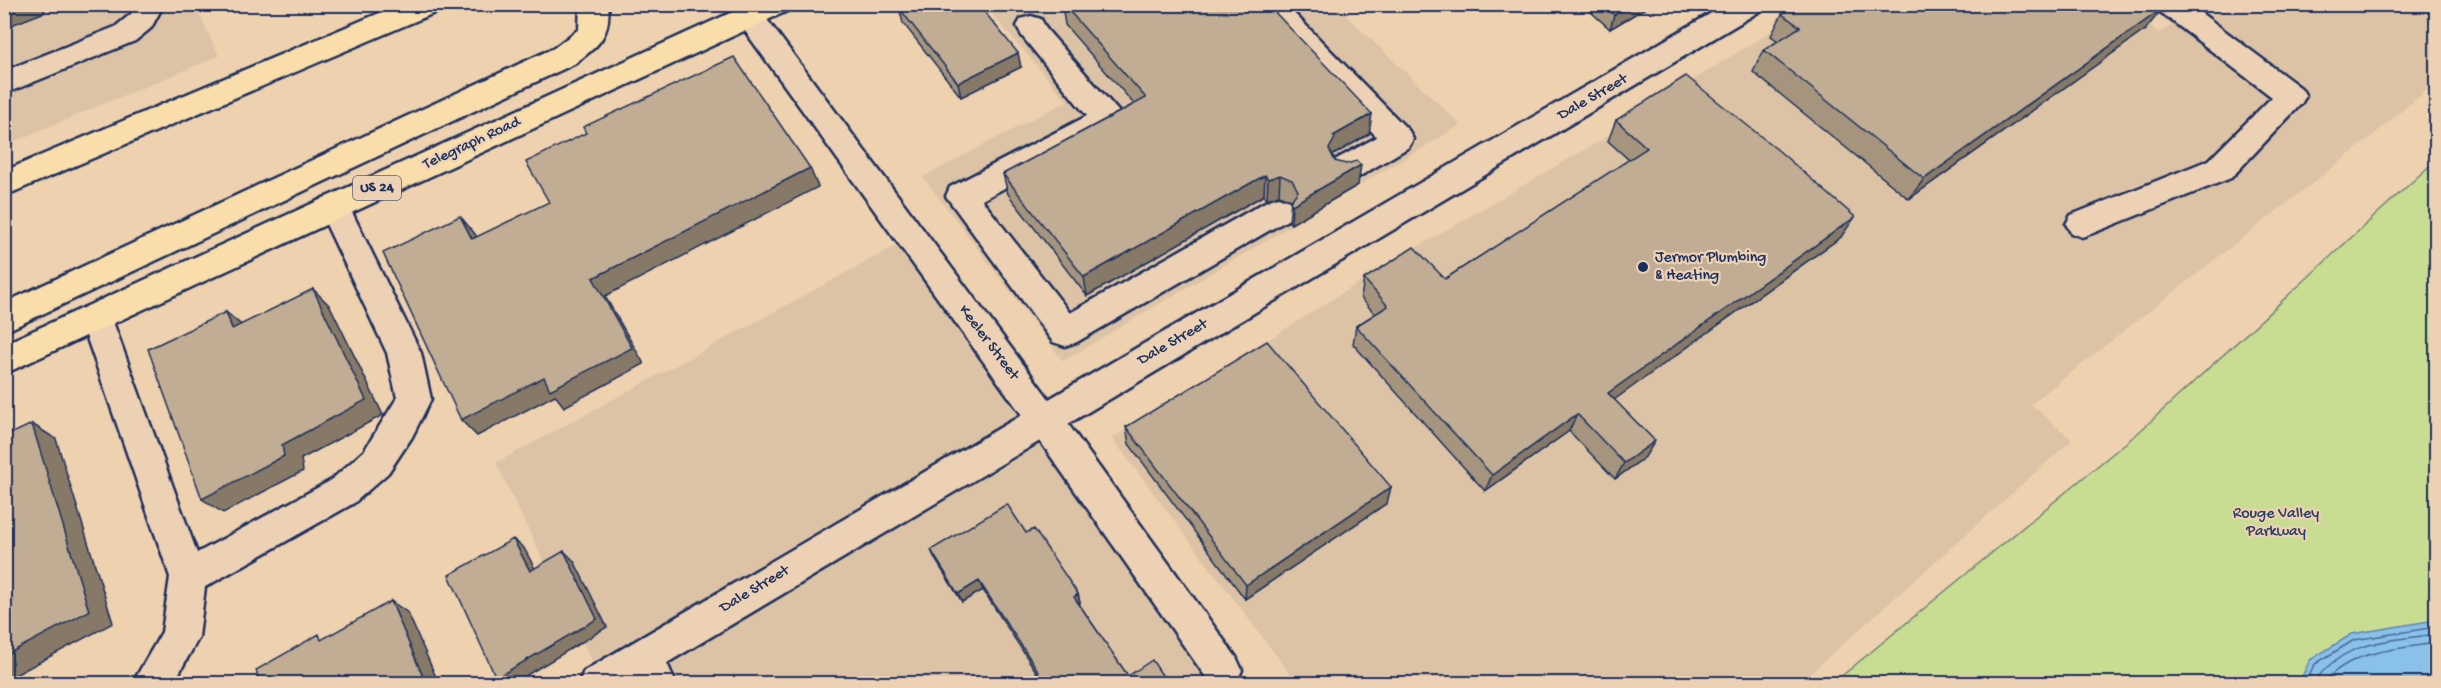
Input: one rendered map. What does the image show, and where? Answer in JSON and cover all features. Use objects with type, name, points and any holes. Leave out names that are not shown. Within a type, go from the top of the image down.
[{"type":"main road","points":[[4,184],[429,4]]},
{"type":"main road","points":[[4,318],[564,56],[588,38],[596,24],[594,4]]},
{"type":"main road","name":"Telegraph Road","points":[[4,360],[764,11]]},
{"type":"street","points":[[4,83],[125,34],[141,21],[150,4]]},
{"type":"street","points":[[1266,4],[1398,139],[1344,171]]},
{"type":"street","name":"Dale Street","points":[[597,684],[651,670],[1044,419],[1750,4]]},
{"type":"street","points":[[2082,224],[2220,169],[2291,96],[2172,7]]},
{"type":"street","name":"Keeler Street","points":[[764,11],[870,184],[1044,419],[1223,670]]},
{"type":"street","points":[[1031,26],[1036,36],[1107,119],[961,196],[1065,332],[1278,210]]},
{"type":"street","points":[[189,577],[342,492],[375,462],[400,426],[414,399],[404,353],[334,207]]},
{"type":"street","points":[[96,318],[189,577],[180,637],[151,684]]},
{"type":"shaded area","points":[[5,5],[195,5],[219,56],[5,145]]},
{"type":"shaded area","points":[[984,5],[1335,5],[1461,125],[1063,361],[923,177],[1067,101]]},
{"type":"shaded area","points":[[1813,5],[2118,5],[2159,33],[2188,16],[2173,5],[2436,5],[2436,82],[2370,138],[2031,404],[2072,440],[1799,683],[1297,683],[1112,438],[1398,258],[1676,97],[1679,89]]},
{"type":"shaded area","points":[[903,242],[1035,418],[598,673],[496,463]]},
{"type":"shaded area","points":[[1038,430],[1222,683],[672,684],[660,659]]},
{"type":"green space","name":"Rouge Valley Parkway","points":[[2436,160],[2436,683],[1832,684],[2139,432]]},
{"type":"water","points":[[2436,620],[2436,683],[2299,683],[2310,660],[2352,634]]},
{"type":"building","points":[[907,4],[978,4],[1018,53],[958,83],[899,8]]},
{"type":"building","points":[[1063,4],[1267,4],[1372,114],[1333,136],[1335,138],[1329,149],[1335,161],[1346,164],[1357,161],[1361,165],[1292,205],[1290,202],[1298,191],[1292,180],[1280,175],[1268,179],[1265,175],[1084,277],[1003,174],[1146,98]]},
{"type":"building","points":[[1603,4],[1632,4],[1614,15]]},
{"type":"building","points":[[1797,4],[2158,4],[2163,8],[1924,179],[1764,50],[1800,27],[1782,14]]},
{"type":"building","points":[[734,57],[810,168],[593,278],[632,348],[550,390],[544,377],[461,420],[383,253],[460,216],[472,239],[549,202],[526,162],[586,133],[583,127]]},
{"type":"building","name":"Jermor Plumbing & Heating","points":[[1686,76],[1779,151],[1855,217],[1608,393],[1655,441],[1624,463],[1577,414],[1492,475],[1356,326],[1388,306],[1364,279],[1414,247],[1445,279],[1647,148],[1616,120]]},
{"type":"building","points":[[313,289],[366,400],[282,445],[284,456],[202,499],[148,349],[226,312],[232,329]]},
{"type":"building","points":[[1267,341],[1391,487],[1246,585],[1126,427]]},
{"type":"building","points":[[32,424],[89,611],[4,656],[4,437]]},
{"type":"building","points":[[1007,504],[1026,533],[1034,529],[1078,594],[1074,597],[1128,676],[1152,660],[1168,684],[1022,684],[1039,672],[979,581],[958,594],[931,550]]},
{"type":"building","points":[[513,539],[530,571],[564,551],[597,619],[496,678],[449,575]]},
{"type":"building","points":[[391,601],[426,684],[260,684],[256,670],[319,634],[321,640]]},
{"type":"place","name":"Jermor Plumbing & Heating","points":[[1643,267]]}]
